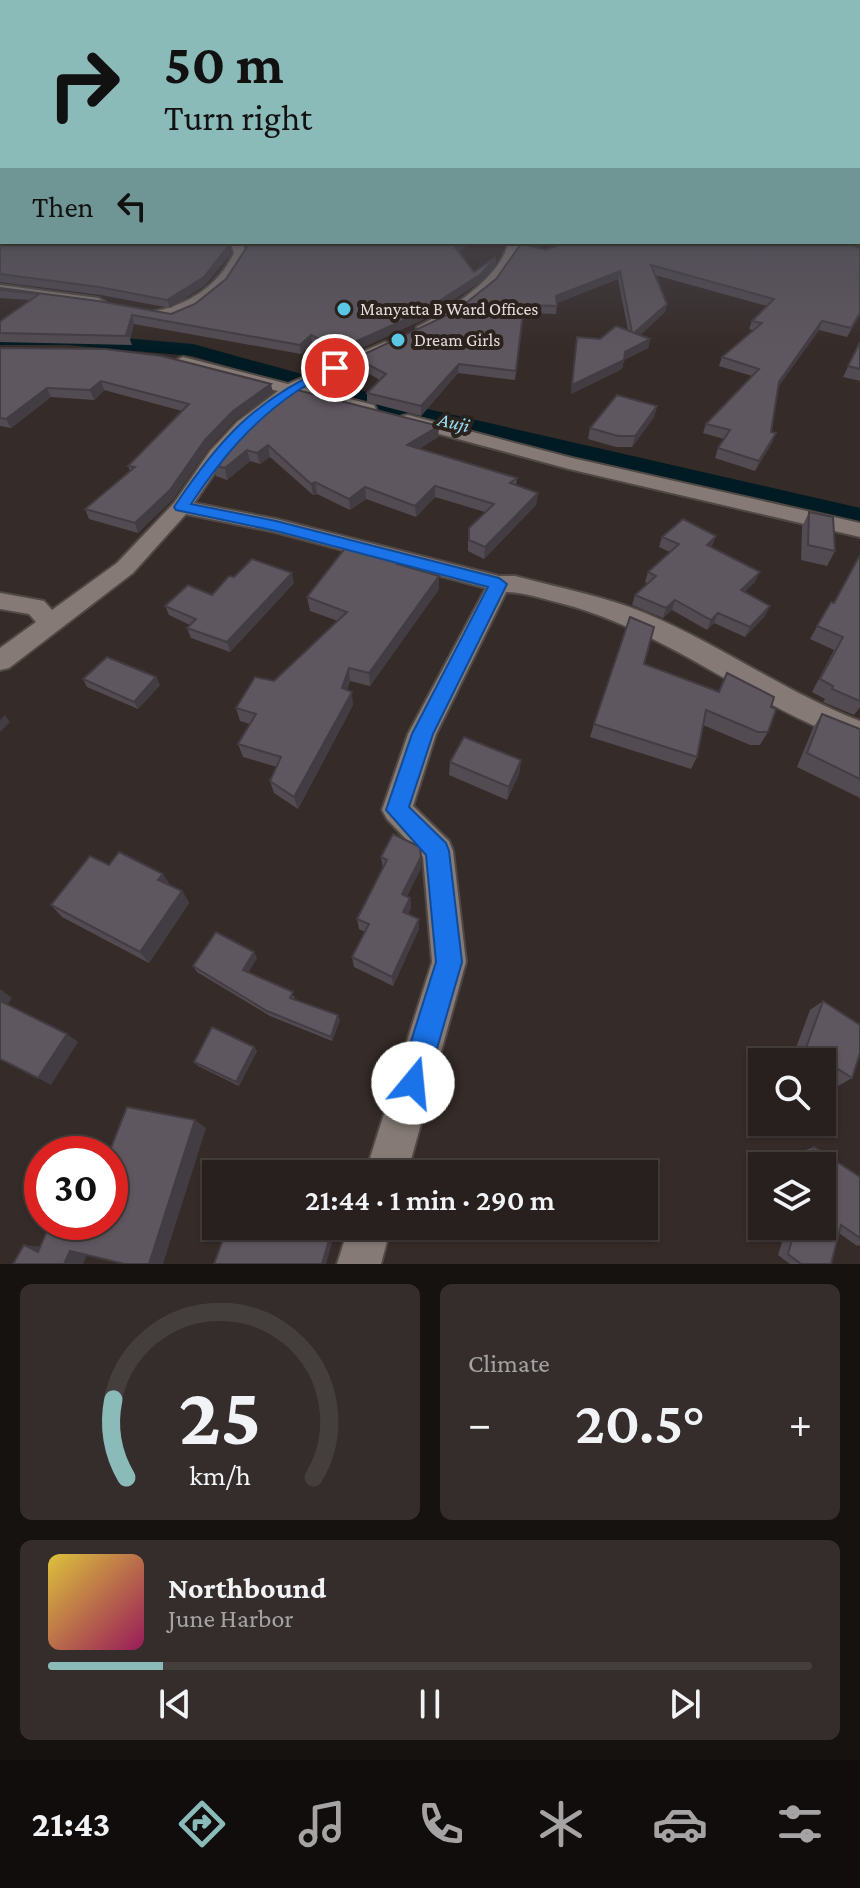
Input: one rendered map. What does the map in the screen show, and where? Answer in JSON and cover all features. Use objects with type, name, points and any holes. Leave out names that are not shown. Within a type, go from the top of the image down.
[{"type":"street","points":[[143,311],[172,316],[203,298],[233,268],[240,253],[237,244]]},
{"type":"street","points":[[0,661],[125,568],[181,507],[217,455],[243,426],[299,385],[432,326],[477,294],[505,266],[516,244]]},
{"type":"street","points":[[0,289],[114,305]]},
{"type":"street","points":[[166,357],[299,385],[584,467],[860,530]]},
{"type":"street","points":[[181,507],[276,526],[613,610],[655,627],[764,689],[860,733]]},
{"type":"street","points":[[390,1160],[449,962],[438,851],[397,810],[422,734],[499,584]]},
{"type":"street","points":[[0,601],[36,607],[50,622]]},
{"type":"street","points":[[359,1264],[366,1240]]},
{"type":"building","points":[[0,244],[229,245],[204,277],[167,300],[0,274]]},
{"type":"building","points":[[246,244],[459,244],[455,247],[474,272],[496,257],[481,274],[422,312],[339,349],[311,335],[300,345],[132,315],[126,335],[129,336],[0,333],[2,320],[39,294],[0,288],[171,314],[195,304],[226,279]]},
{"type":"building","points":[[521,244],[546,250],[562,244],[851,244],[860,248],[860,313],[851,328],[822,321],[779,382],[771,432],[776,433],[759,461],[718,448],[730,430],[706,424],[759,369],[722,357],[762,323],[752,321],[774,299],[651,265],[667,304],[634,333],[650,339],[625,352],[624,360],[572,385],[577,337],[600,339],[616,326],[632,332],[620,271],[556,296],[557,306],[524,305],[516,371],[459,364],[421,406],[367,393],[386,374],[356,358],[456,311],[496,279]]},
{"type":"building","points":[[860,342],[860,369],[848,366]]},
{"type":"building","points":[[0,348],[105,349],[162,356],[271,384],[233,411],[205,440],[170,490],[135,523],[85,509],[135,467],[128,466],[189,404],[101,381],[90,390],[47,388],[6,419],[0,418]]},
{"type":"building","points":[[297,390],[439,426],[407,445],[517,478],[510,483],[538,493],[485,547],[469,540],[469,528],[494,504],[435,486],[415,506],[365,487],[349,499],[315,482],[311,484],[268,445],[257,453],[247,450],[225,468],[213,465],[249,421]]},
{"type":"building","points":[[617,395],[657,406],[635,436],[618,436],[590,428]]},
{"type":"building","points":[[809,512],[833,517],[835,551],[808,545]]},
{"type":"building","points":[[683,519],[716,536],[707,545],[760,572],[741,590],[770,606],[750,627],[718,613],[711,620],[675,600],[666,608],[635,595],[656,576],[648,572],[679,544],[662,537]]},
{"type":"building","points":[[350,542],[403,556],[397,564],[439,576],[369,673],[349,668],[342,688],[352,692],[294,797],[270,781],[281,757],[238,744],[256,714],[236,708],[255,677],[274,681],[347,612],[307,597]]},
{"type":"building","points":[[860,555],[860,701],[832,689],[833,686],[820,679],[843,637],[817,626],[831,602],[834,603]]},
{"type":"building","points":[[252,559],[292,573],[227,642],[187,628],[196,619],[165,606],[188,585],[212,595],[229,576],[234,577]]},
{"type":"building","points":[[630,617],[654,627],[644,664],[719,692],[727,673],[774,697],[771,707],[776,709],[768,732],[758,732],[706,710],[697,757],[594,724]]},
{"type":"building","points":[[107,657],[156,677],[134,702],[83,679]]},
{"type":"building","points":[[822,714],[860,729],[860,779],[807,753]]},
{"type":"building","points":[[464,737],[521,760],[509,787],[450,762]]},
{"type":"building","points":[[393,834],[420,847],[421,857],[402,894],[410,898],[403,912],[419,919],[392,977],[352,957],[369,924],[357,919],[387,860],[381,857]]},
{"type":"building","points":[[119,852],[163,874],[158,880],[182,891],[140,952],[51,905],[90,856],[109,865]]},
{"type":"building","points":[[216,932],[254,952],[243,970],[293,992],[290,998],[338,1015],[331,1037],[267,1011],[193,966]]},
{"type":"building","points":[[0,1001],[67,1034],[38,1078],[0,1059]]},
{"type":"building","points":[[823,1001],[860,1025],[860,1053],[852,1078],[836,1068],[836,1048],[806,1048]]},
{"type":"building","points":[[212,1027],[254,1047],[236,1082],[194,1062]]},
{"type":"building","points":[[127,1107],[195,1120],[149,1264],[125,1264],[70,1251],[64,1264],[13,1264],[24,1245],[38,1252],[43,1240],[128,1240],[128,1136],[116,1136]]},
{"type":"building","points":[[836,1161],[860,1177],[860,1238],[841,1225],[831,1264],[801,1264],[788,1254],[792,1240],[836,1240]]},
{"type":"building","points":[[223,1240],[329,1240],[322,1264],[214,1264]]},
{"type":"waterway","name":"Auji","points":[[0,339],[67,339],[193,350],[427,416],[860,516]]},
{"type":"place","name":"Manyatta B Ward Offices","points":[[344,309]]},
{"type":"place","name":"Dream Girls","points":[[398,340]]},
{"type":"route","points":[[335,368],[294,387],[243,426],[217,455],[181,507],[276,526],[499,584],[422,734],[397,810],[438,851],[449,962],[413,1083]]}]
